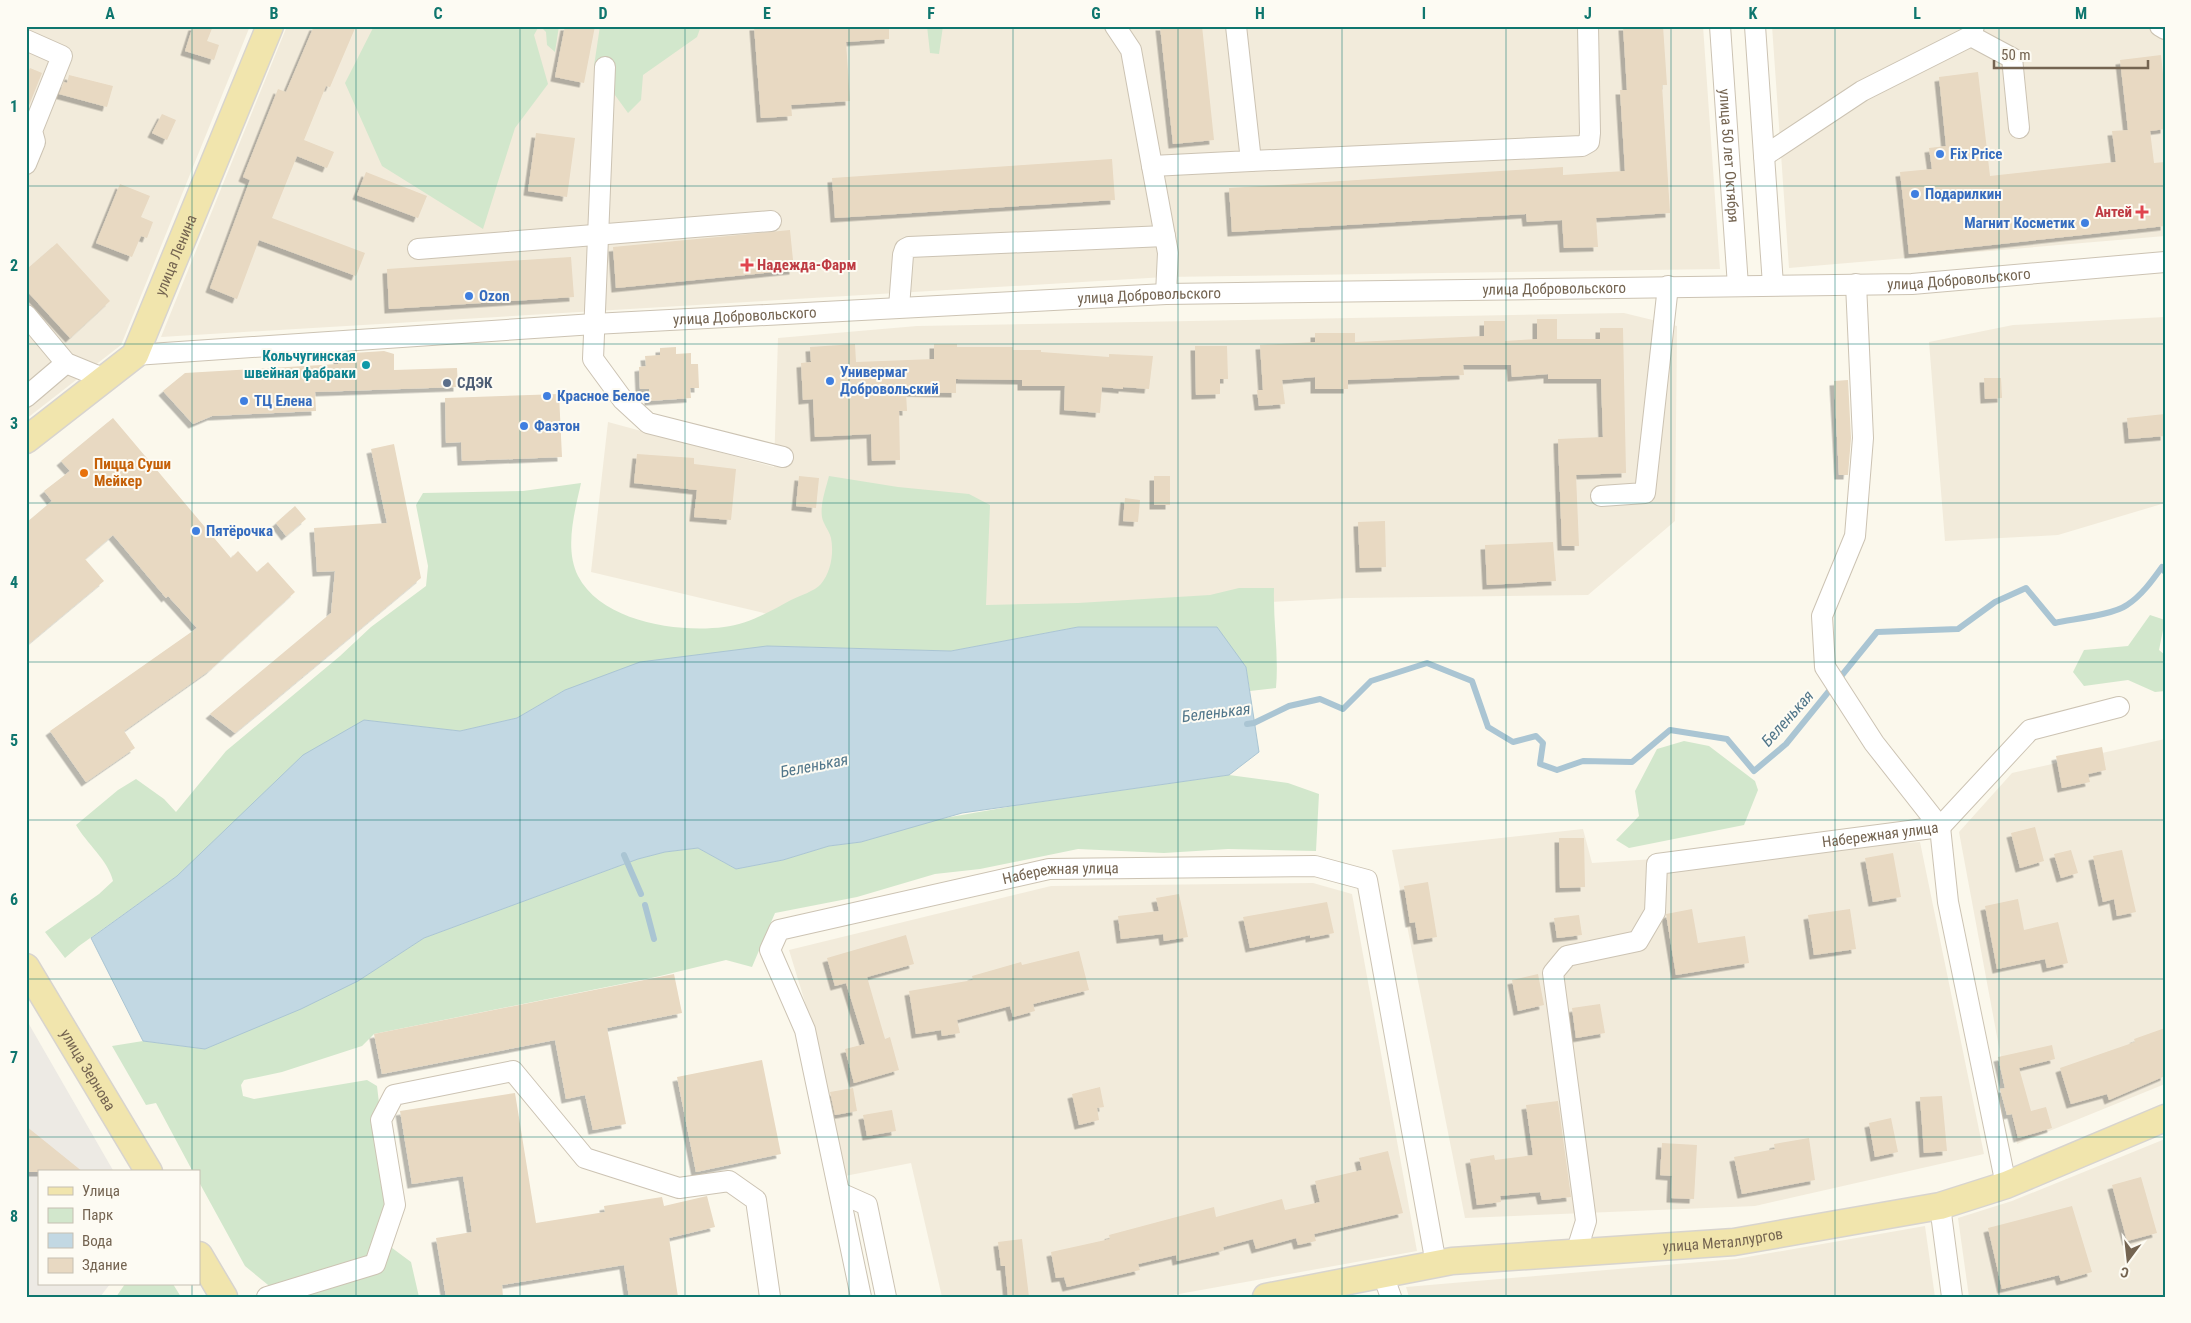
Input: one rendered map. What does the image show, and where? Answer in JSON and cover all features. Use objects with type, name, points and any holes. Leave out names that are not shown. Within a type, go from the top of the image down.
[{"type":"main road","name":"улица Ленина","points":[[27,439],[135,355],[270,26]]},
{"type":"main road","name":"улица Зернова","points":[[26,967],[148,1170]]},
{"type":"main road","name":"улица Металлургов","points":[[1266,1297],[1387,1286],[1436,1264],[1734,1242],[1940,1206],[2006,1185],[2165,1118]]},
{"type":"main road","points":[[200,1256],[224,1297]]},
{"type":"street","points":[[1114,26],[1131,50],[1168,253],[1166,294]]},
{"type":"street","points":[[1236,26],[1251,161]]},
{"type":"street","points":[[1152,166],[1582,146],[1589,142],[1590,133],[1588,26]]},
{"type":"street","name":"улица 50 лет Октября","points":[[1720,26],[1738,286]]},
{"type":"street","points":[[1755,26],[1773,285]]},
{"type":"street","points":[[2160,26],[2165,29]]},
{"type":"street","points":[[1764,156],[1862,91],[1973,31],[2012,58],[2020,128]]},
{"type":"street","points":[[26,40],[62,56],[29,129],[35,142],[26,164]]},
{"type":"street","points":[[606,67],[593,359],[623,400],[648,423],[783,457]]},
{"type":"street","points":[[418,249],[771,221]]},
{"type":"street","points":[[898,307],[904,249],[909,247],[1165,236]]},
{"type":"street","name":"улица Добровольского","points":[[135,355],[594,324],[1166,294],[1912,284],[2165,262]]},
{"type":"street","points":[[1856,284],[1863,438],[1856,526],[1855,536],[1822,616],[1825,667],[1874,743],[1940,827],[1948,902],[2006,1185]]},
{"type":"street","points":[[1601,496],[1645,494],[1668,286]]},
{"type":"street","points":[[26,315],[66,363],[105,379]]},
{"type":"street","points":[[26,397],[66,363]]},
{"type":"street","name":"Набережная улица","points":[[1576,1253],[1586,1221],[1553,973],[1567,956],[1638,941],[1655,912],[1657,864],[1940,827],[2030,730],[2119,707]]},
{"type":"street","name":"Набережная улица","points":[[840,1193],[805,1030],[770,950],[779,930],[1049,869],[1316,866],[1367,880],[1436,1264]]},
{"type":"street","points":[[267,1297],[375,1264],[395,1206],[381,1120],[394,1095],[513,1071],[585,1158],[679,1188],[729,1181],[756,1200],[770,1297]]},
{"type":"street","points":[[840,1193],[861,1297]]},
{"type":"street","points":[[840,1193],[867,1205],[886,1297]]},
{"type":"street","points":[[1940,1206],[1952,1297]]},
{"type":"shaded area","points":[[26,26],[250,26],[121,345],[26,419]]},
{"type":"shaded area","points":[[287,26],[1703,26],[1720,269],[1165,277],[161,337]]},
{"type":"shaded area","points":[[1772,26],[2165,26],[2165,236],[1789,268]]},
{"type":"shaded area","points":[[1624,313],[1677,326],[1675,521],[1588,595],[1349,598],[814,625],[591,572],[608,422],[774,467],[778,338],[917,326]]},
{"type":"shaded area","points":[[2165,317],[2165,503],[2058,535],[1945,541],[1929,342],[2013,325]]},
{"type":"shaded area","points":[[2165,739],[2165,1084],[2017,1144],[1959,832],[2012,773]]},
{"type":"shaded area","points":[[1583,829],[1592,863],[1920,842],[1984,1154],[1755,1206],[1465,1218],[1392,850]]},
{"type":"shaded area","points":[[1313,883],[1352,894],[1417,1251],[1162,1297],[942,1297],[911,1163],[845,1176],[812,1025],[789,950],[1051,886]]},
{"type":"shaded area","points":[[26,1019],[113,1170],[38,1170],[38,1286],[108,1286],[100,1297],[26,1297]]},
{"type":"shaded area","points":[[2165,1139],[2165,1297],[1969,1297],[1958,1218],[2012,1201]]},
{"type":"shaded area","points":[[1925,1226],[1935,1297],[1409,1297],[1406,1287],[1736,1259]]},
{"type":"green space","points":[[374,26],[539,26],[534,35],[548,84],[515,128],[483,229],[382,166],[345,83]]},
{"type":"green space","points":[[540,26],[559,26],[555,52],[547,45],[546,32]]},
{"type":"green space","points":[[600,26],[701,26],[697,37],[643,75],[641,100],[628,113],[612,91],[613,63],[594,66]]},
{"type":"green space","points":[[927,26],[943,26],[939,54],[930,53]]},
{"type":"green space","points":[[829,476],[898,487],[969,494],[990,505],[986,605],[1078,603],[1210,595],[1239,588],[1274,588],[1276,688],[1250,691],[1246,667],[1078,627],[951,651],[767,646],[565,690],[517,718],[460,731],[364,720],[177,876],[65,958],[45,932],[99,894],[113,881],[107,866],[76,825],[118,790],[136,779],[164,799],[176,812],[226,751],[340,656],[371,627],[426,586],[428,566],[416,505],[423,493],[523,491],[581,483],[571,542],[574,565],[578,576],[589,592],[604,604],[623,614],[643,621],[664,626],[706,628],[733,626],[750,620],[811,591],[821,584],[827,574],[832,556],[831,538],[823,520],[822,512]]},
{"type":"green space","points":[[2150,615],[2165,620],[2159,650],[2165,655],[2165,691],[2155,692],[2128,680],[2084,686],[2073,672],[2084,650],[2128,646]]},
{"type":"green space","points":[[1684,741],[1709,746],[1755,781],[1758,790],[1744,825],[1629,848],[1616,840],[1639,816],[1635,791],[1657,749]]},
{"type":"green space","points":[[1229,775],[1288,783],[1319,794],[1316,851],[1228,849],[1164,853],[1078,849],[980,869],[935,874],[857,897],[775,913],[752,967],[726,960],[656,977],[374,1034],[362,1046],[282,1072],[244,1080],[241,1085],[243,1096],[254,1099],[367,1080],[377,1086],[381,1120],[394,1184],[384,1242],[411,1262],[419,1297],[278,1297],[273,1289],[245,1266],[200,1184],[200,1170],[192,1170],[156,1103],[146,1105],[112,1046],[143,1041],[205,1049],[358,981],[424,938],[638,859],[665,852],[698,848],[736,869],[783,860],[829,846],[861,842],[933,820],[1019,805]]},
{"type":"green space","points":[[124,1286],[174,1286],[181,1297],[116,1297]]},
{"type":"water","points":[[1078,627],[1217,627],[1246,667],[1259,752],[1229,775],[962,813],[861,842],[829,846],[783,860],[736,869],[698,848],[665,852],[638,859],[424,938],[358,981],[301,1009],[205,1049],[143,1041],[91,938],[177,876],[303,755],[364,720],[460,731],[517,718],[565,690],[640,662],[767,646],[951,651]]},
{"type":"building","points":[[193,26],[213,26],[207,41],[219,45],[214,60],[185,51]]},
{"type":"building","points":[[314,26],[356,26],[330,87],[326,86],[304,140],[334,152],[327,168],[297,156],[272,218],[365,253],[356,276],[259,240],[237,299],[210,288],[250,180],[243,177],[278,89],[286,92]]},
{"type":"building","points":[[565,26],[595,26],[584,83],[555,77]]},
{"type":"building","points":[[754,26],[889,26],[889,39],[846,42],[850,101],[791,105],[792,116],[761,118]]},
{"type":"building","points":[[1160,26],[1202,26],[1214,140],[1173,144]]},
{"type":"building","points":[[1623,26],[1663,26],[1667,85],[1662,85],[1670,213],[1596,218],[1598,247],[1564,248],[1562,220],[1527,222],[1526,214],[1232,232],[1229,188],[1563,167],[1563,175],[1625,171],[1620,90],[1627,90]]},
{"type":"building","points":[[2161,55],[2165,94],[2165,129],[2150,131],[2154,163],[2165,162],[2165,226],[1909,254],[1900,172],[1932,169],[1929,148],[1946,146],[1939,77],[1978,72],[1990,176],[2116,162],[2112,131],[2128,130],[2120,60]]},
{"type":"building","points":[[30,68],[42,73],[26,113],[26,77]]},
{"type":"building","points":[[69,75],[113,86],[107,107],[59,94],[64,82],[67,83]]},
{"type":"building","points":[[162,114],[176,120],[167,140],[152,133]]},
{"type":"building","points":[[536,133],[575,138],[567,197],[528,191]]},
{"type":"building","points":[[1112,159],[1115,200],[835,218],[832,178]]},
{"type":"building","points":[[366,172],[427,196],[418,218],[357,195]]},
{"type":"building","points":[[120,184],[150,196],[141,217],[153,222],[147,238],[141,236],[132,257],[96,243]]},
{"type":"building","points":[[790,230],[794,270],[616,288],[613,247]]},
{"type":"building","points":[[57,243],[110,301],[70,338],[26,290],[26,270]]},
{"type":"building","points":[[571,257],[574,297],[389,309],[387,269]]},
{"type":"building","points":[[1537,319],[1557,319],[1557,339],[1600,339],[1600,328],[1623,328],[1626,473],[1576,475],[1579,546],[1562,546],[1558,439],[1603,437],[1601,379],[1548,379],[1548,374],[1512,377],[1511,365],[1463,365],[1464,375],[1348,380],[1348,389],[1315,389],[1315,377],[1282,380],[1285,404],[1259,406],[1257,390],[1263,390],[1260,345],[1315,342],[1315,333],[1355,333],[1355,342],[1484,336],[1484,321],[1505,321],[1505,341],[1537,339]]},
{"type":"building","points":[[855,344],[856,362],[934,359],[934,344],[957,344],[957,347],[1013,347],[1013,350],[1041,350],[1041,352],[1109,357],[1109,354],[1153,356],[1149,389],[1102,387],[1100,413],[1064,410],[1065,386],[1022,386],[1022,380],[956,379],[956,393],[906,392],[907,411],[899,411],[900,460],[872,461],[871,434],[815,437],[813,399],[803,400],[801,363],[811,362],[810,347]]},
{"type":"building","points":[[1195,346],[1227,346],[1228,379],[1220,379],[1220,394],[1196,395]]},
{"type":"building","points":[[676,347],[676,354],[691,353],[691,364],[698,364],[699,388],[690,388],[691,398],[649,401],[649,389],[640,389],[639,367],[646,366],[645,356],[660,355],[660,348]]},
{"type":"building","name":"ТЦ Елена","points":[[384,351],[394,354],[394,370],[457,368],[458,387],[315,392],[316,411],[212,416],[193,424],[163,391],[185,373],[338,364],[338,354]]},
{"type":"building","points":[[1984,378],[2001,378],[2002,398],[1985,399]]},
{"type":"building","points":[[1848,380],[1851,438],[1848,475],[1839,475],[1834,381]]},
{"type":"building","points":[[559,394],[562,457],[462,461],[461,442],[446,443],[445,398]]},
{"type":"building","points":[[2165,414],[2165,436],[2129,439],[2127,418]]},
{"type":"building","points":[[113,418],[231,558],[238,551],[257,572],[268,562],[295,592],[210,670],[124,731],[135,748],[86,782],[50,731],[197,628],[168,596],[166,598],[113,535],[85,559],[104,581],[26,646],[26,523],[52,501],[44,491],[70,471],[61,461]]},
{"type":"building","points":[[394,444],[421,578],[235,733],[210,714],[331,613],[335,571],[317,572],[314,528],[387,523],[371,449]]},
{"type":"building","points":[[637,454],[694,458],[694,464],[736,469],[731,520],[694,517],[697,490],[634,483]]},
{"type":"building","points":[[799,476],[819,478],[816,508],[796,506]]},
{"type":"building","points":[[1154,476],[1170,476],[1170,505],[1154,505]]},
{"type":"building","points":[[1125,498],[1140,500],[1138,522],[1123,521]]},
{"type":"building","points":[[295,506],[306,519],[286,536],[276,523]]},
{"type":"building","points":[[1385,521],[1386,567],[1360,568],[1358,522]]},
{"type":"building","points":[[1553,542],[1556,581],[1487,585],[1485,545]]},
{"type":"building","points":[[2102,747],[2106,770],[2088,774],[2090,782],[2062,788],[2056,756]]},
{"type":"building","points":[[2035,827],[2044,861],[2020,868],[2011,833]]},
{"type":"building","points":[[1559,838],[1584,838],[1585,887],[1560,888]]},
{"type":"building","points":[[2071,850],[2078,873],[2061,878],[2054,854]]},
{"type":"building","points":[[2122,850],[2136,912],[2117,916],[2114,899],[2103,902],[2093,856]]},
{"type":"building","points":[[1893,853],[1901,897],[1873,902],[1865,858]]},
{"type":"building","points":[[1428,882],[1437,937],[1418,940],[1415,922],[1410,923],[1404,886]]},
{"type":"building","points":[[1179,894],[1188,937],[1164,941],[1163,934],[1121,939],[1118,916],[1159,911],[1156,898]]},
{"type":"building","points":[[2018,899],[2024,930],[2058,922],[2068,963],[2047,968],[2045,959],[1997,969],[1985,906]]},
{"type":"building","points":[[1327,902],[1334,933],[1310,938],[1310,935],[1250,948],[1243,917]]},
{"type":"building","points":[[1692,909],[1698,943],[1745,936],[1749,963],[1676,975],[1666,914]]},
{"type":"building","points":[[1850,909],[1856,949],[1814,955],[1808,915]]},
{"type":"building","points":[[1579,915],[1582,935],[1557,938],[1554,918]]},
{"type":"building","points":[[906,935],[914,964],[867,977],[885,1039],[890,1037],[899,1070],[854,1083],[845,1049],[865,1044],[846,983],[835,986],[827,958]]},
{"type":"building","points":[[1079,951],[1089,990],[1033,1004],[1035,1011],[1013,1017],[1010,1006],[957,1020],[960,1033],[942,1036],[941,1030],[916,1034],[909,991],[973,980],[972,976],[1021,962],[1022,965]]},
{"type":"building","points":[[674,974],[682,1013],[607,1028],[626,1124],[593,1130],[585,1095],[566,1099],[555,1040],[382,1074],[374,1034]]},
{"type":"building","points":[[1538,974],[1544,1005],[1518,1011],[1512,980]]},
{"type":"building","points":[[1600,1004],[1605,1033],[1576,1038],[1572,1008]]},
{"type":"building","points":[[2165,1028],[2165,1076],[2109,1100],[2107,1094],[2071,1104],[2060,1068],[2135,1042],[2134,1039]]},
{"type":"building","points":[[2052,1045],[2055,1059],[2019,1068],[2031,1111],[2046,1107],[2052,1128],[2018,1138],[2012,1114],[2007,1115],[2000,1089],[2005,1088],[1998,1057]]},
{"type":"building","points":[[762,1060],[781,1154],[696,1172],[677,1077]]},
{"type":"building","points":[[1100,1087],[1104,1107],[1097,1108],[1099,1120],[1079,1125],[1072,1094]]},
{"type":"building","points":[[853,1088],[857,1111],[835,1115],[830,1092]]},
{"type":"building","points":[[515,1093],[536,1223],[605,1212],[604,1206],[662,1197],[664,1206],[707,1196],[715,1227],[669,1238],[678,1297],[629,1297],[624,1265],[502,1285],[503,1297],[446,1297],[436,1238],[472,1232],[463,1176],[412,1184],[400,1111]]},
{"type":"building","points":[[1942,1096],[1947,1151],[1924,1153],[1920,1097]]},
{"type":"building","points":[[1558,1101],[1571,1197],[1542,1200],[1540,1192],[1500,1196],[1501,1202],[1477,1205],[1470,1159],[1494,1155],[1495,1160],[1533,1155],[1526,1105]]},
{"type":"building","points":[[892,1110],[896,1131],[867,1136],[863,1115]]},
{"type":"building","points":[[1891,1118],[1898,1152],[1875,1157],[1869,1123]]},
{"type":"building","points":[[26,1126],[81,1170],[38,1170],[38,1172],[26,1172]]},
{"type":"building","points":[[1809,1138],[1815,1180],[1742,1194],[1734,1157],[1775,1149],[1774,1144]]},
{"type":"building","points":[[1662,1143],[1697,1145],[1694,1199],[1671,1198],[1672,1176],[1660,1175]]},
{"type":"building","points":[[1388,1151],[1403,1213],[1314,1234],[1316,1241],[1298,1245],[1296,1238],[1256,1249],[1253,1239],[1223,1247],[1224,1250],[1177,1261],[1176,1255],[1138,1264],[1140,1270],[1067,1287],[1064,1277],[1056,1278],[1051,1252],[1110,1239],[1109,1235],[1214,1207],[1216,1217],[1282,1199],[1285,1210],[1320,1202],[1315,1181],[1362,1170],[1359,1158]]},
{"type":"building","points":[[2141,1177],[2157,1233],[2127,1241],[2112,1185]]},
{"type":"building","points":[[2072,1206],[2092,1272],[2061,1281],[2059,1275],[2002,1289],[1988,1228]]},
{"type":"building","points":[[1022,1239],[1029,1297],[1008,1297],[1005,1266],[1001,1266],[998,1242]]},
{"type":"waterway","name":"Беленькая","points":[[1247,724],[1254,723],[1289,706],[1320,699],[1343,709],[1371,681],[1427,663],[1472,681],[1488,727],[1513,742],[1536,736],[1543,743],[1540,764],[1557,770],[1583,761],[1632,762],[1670,730],[1727,739],[1754,771],[1786,744],[1877,632],[1958,629],[1995,602],[2026,588],[2055,623],[2092,616],[2127,605],[2142,593],[2162,567],[2165,572]]},
{"type":"waterway","points":[[624,855],[641,894]]},
{"type":"waterway","points":[[645,905],[654,939]]},
{"type":"place","name":"Fix Price","points":[[1940,154]]},
{"type":"place","name":"Подарилкин","points":[[1915,194]]},
{"type":"place","name":"Антей","points":[[2142,212]]},
{"type":"place","name":"Магнит Косметик","points":[[2085,223]]},
{"type":"place","name":"Надежда-Фарм","points":[[747,265]]},
{"type":"place","name":"Ozon","points":[[469,296]]},
{"type":"place","name":"Кольчугинская швейная фабраки","points":[[366,365]]},
{"type":"place","name":"Универмаг Добровольский","points":[[830,381]]},
{"type":"place","name":"СДЭК","points":[[447,383]]},
{"type":"place","name":"Красное Белое","points":[[547,396]]},
{"type":"place","name":"ТЦ Елена","points":[[244,401]]},
{"type":"place","name":"Фаэтон","points":[[524,426]]},
{"type":"place","name":"Пицца Суши Мейкер","points":[[84,473]]},
{"type":"place","name":"Пятёрочка","points":[[196,531]]}]
